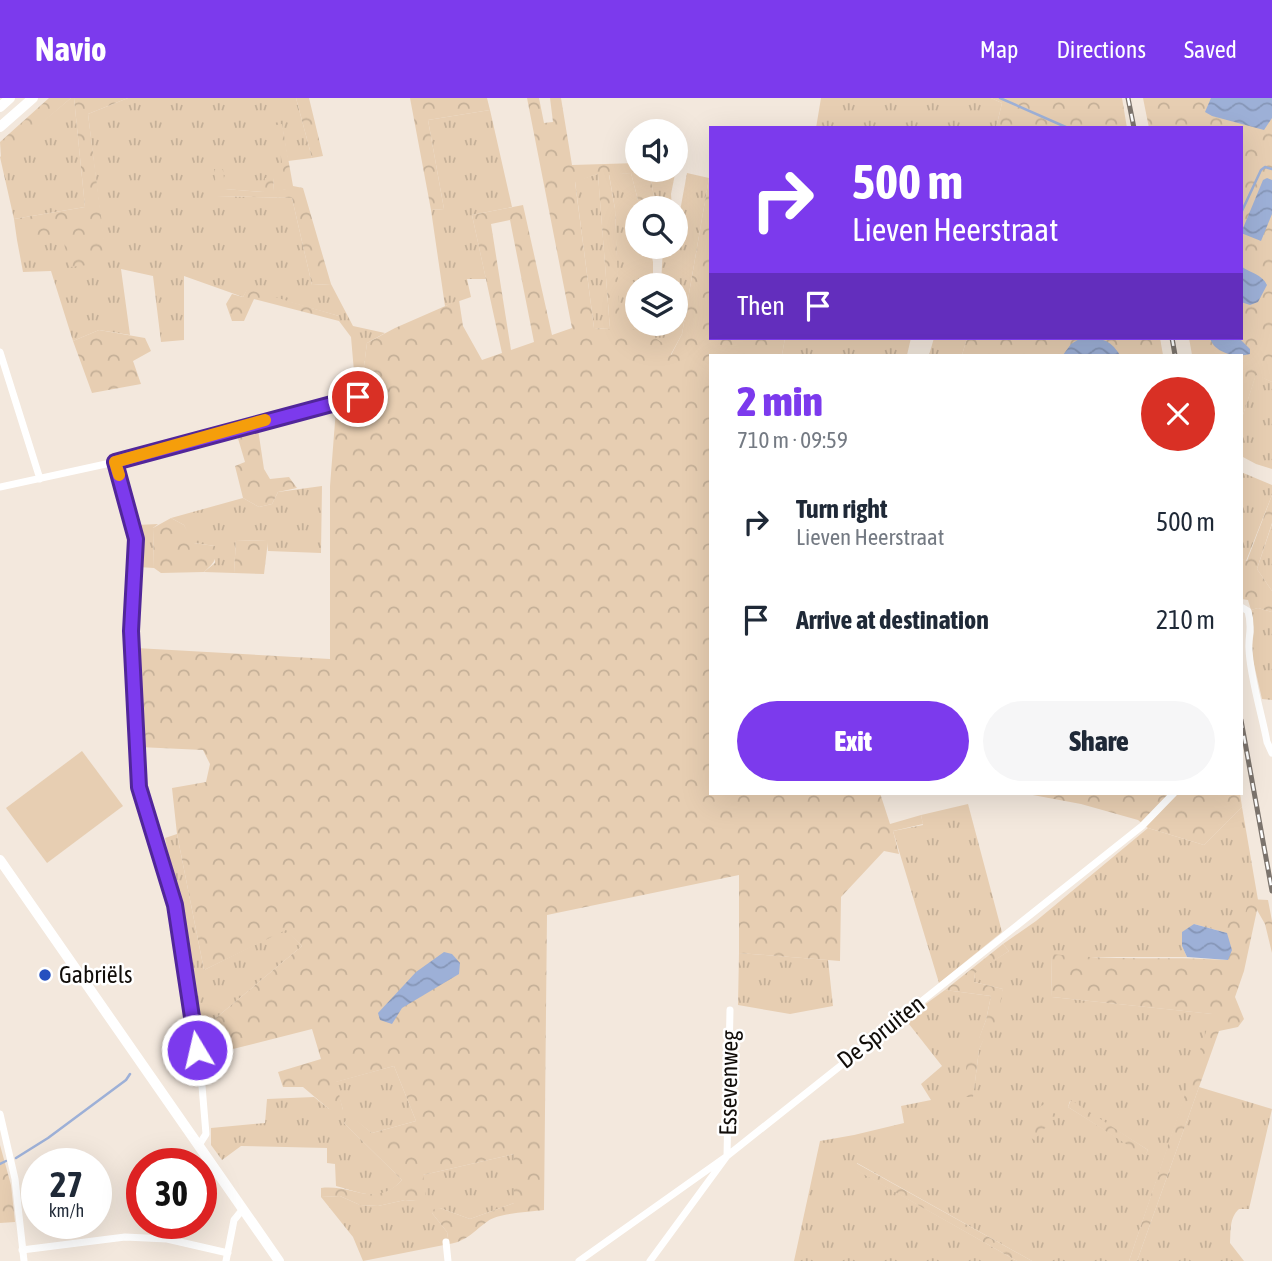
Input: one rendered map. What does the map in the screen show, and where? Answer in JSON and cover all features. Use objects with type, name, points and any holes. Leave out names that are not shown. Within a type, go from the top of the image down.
[{"type":"main road","points":[[0,107],[10,98]]},
{"type":"main road","points":[[0,127],[33,98]]},
{"type":"main road","points":[[0,860],[279,1261]]},
{"type":"street","points":[[0,352],[40,479]]},
{"type":"street","points":[[0,487],[115,462],[358,397]]},
{"type":"street","points":[[115,462],[136,539],[131,631],[139,787],[175,905],[202,1086],[206,1134],[198,1145]]},
{"type":"street","points":[[1243,608],[1248,611],[1250,619],[1249,650],[1267,742],[1272,753]]},
{"type":"street","name":"De Spruiten","points":[[579,1261],[727,1156],[1142,826],[1172,795]]},
{"type":"street","name":"Essevenweg","points":[[727,1156],[730,1010]]},
{"type":"street","points":[[0,1114],[12,1163],[24,1261]]},
{"type":"street","points":[[650,1261],[727,1156]]},
{"type":"street","points":[[22,1250],[125,1237],[167,1240],[227,1257],[234,1220],[243,1209]]},
{"type":"street","points":[[446,1242],[448,1261]]},
{"type":"green space","points":[[49,98],[71,98],[1,158],[0,142]]},
{"type":"green space","points":[[74,98],[85,207],[14,219],[0,157]]},
{"type":"green space","points":[[74,98],[128,98],[88,114],[107,263],[70,267],[63,240],[17,240],[14,219],[85,207]]},
{"type":"green space","points":[[128,98],[296,98],[312,158],[288,161],[282,125],[287,189],[274,192],[273,178],[263,192],[224,189],[217,196],[292,198],[312,285],[331,284],[353,326],[385,333],[367,343],[362,382],[355,383],[351,337],[339,321],[339,316],[247,290],[243,297],[184,276],[184,340],[161,342],[153,276],[121,269],[130,335],[99,330],[73,341],[51,271],[23,272],[17,240],[63,240],[106,262],[88,114]]},
{"type":"green space","points":[[296,98],[309,98],[323,156],[312,158]]},
{"type":"green space","points":[[410,98],[487,98],[490,110],[428,120],[444,209],[431,210]]},
{"type":"green space","points":[[527,98],[539,98],[544,123],[553,122],[550,98],[561,98],[572,165],[625,163],[625,174],[609,175],[615,209],[620,329],[625,329],[625,336],[652,336],[667,346],[671,355],[681,336],[688,336],[688,299],[709,178],[709,340],[785,340],[782,354],[709,354],[709,795],[881,795],[890,824],[921,815],[923,824],[893,831],[899,854],[884,851],[841,897],[840,961],[739,953],[739,875],[547,915],[544,1210],[493,1218],[465,1238],[449,1244],[447,1232],[432,1213],[434,1209],[440,1208],[470,1219],[514,1203],[514,1154],[423,1175],[426,1197],[416,1201],[405,1200],[378,1206],[360,1205],[340,1196],[321,1197],[321,1188],[373,1194],[392,1189],[402,1180],[344,1123],[351,1116],[372,1133],[416,1121],[394,1066],[336,1082],[343,1110],[337,1112],[329,1109],[303,1087],[283,1087],[278,1072],[321,1059],[312,1029],[205,1056],[199,1032],[302,946],[286,930],[204,970],[177,834],[172,788],[206,782],[210,764],[203,750],[139,747],[136,648],[330,659],[330,486],[336,409],[359,404],[367,343],[459,300],[463,326],[482,360],[502,353],[472,215],[523,205],[552,335],[572,328]],"holes":[[[598,174],[610,329],[594,328],[575,182]],[[510,220],[534,342],[511,350],[491,224]]]},
{"type":"green space","points":[[821,98],[991,98],[1002,103],[996,126],[816,126]]},
{"type":"green space","points":[[991,98],[1122,98],[1127,126],[996,126],[1002,103]]},
{"type":"green space","points":[[1143,98],[1272,98],[1272,382],[1256,375],[1243,415],[1243,354],[1192,354],[1189,340],[1243,340],[1243,126],[1149,126]]},
{"type":"green space","points":[[490,110],[512,207],[472,215],[486,279],[467,279],[471,297],[445,306],[431,210],[444,209],[428,120]]},
{"type":"green space","points":[[282,124],[293,186],[303,188],[331,284],[312,285],[292,198],[217,196],[214,169],[223,169],[225,189],[263,192],[265,178],[273,178],[274,191],[286,189],[276,125]]},
{"type":"green space","points":[[625,173],[625,182],[633,182],[637,196],[625,196],[625,259],[652,259],[653,262],[653,273],[625,273],[625,332],[619,329],[615,209],[609,174]]},
{"type":"green space","points":[[688,173],[709,178],[688,299],[688,273],[662,273],[662,259],[688,259],[688,196],[683,196],[685,182],[688,182]]},
{"type":"green space","points":[[598,174],[610,329],[594,328],[575,181]]},
{"type":"green space","points":[[633,182],[651,182],[654,196],[637,196]]},
{"type":"green space","points":[[651,182],[673,182],[671,196],[654,196]]},
{"type":"green space","points":[[247,289],[339,316],[339,321],[254,299],[244,321],[232,321],[226,304],[232,294],[243,297]]},
{"type":"green space","points":[[99,330],[145,338],[151,351],[133,361],[141,384],[92,393],[73,341]]},
{"type":"green space","points":[[632,336],[681,336],[670,356]]},
{"type":"green space","points":[[785,340],[911,340],[907,354],[782,354]]},
{"type":"green space","points":[[933,340],[966,340],[962,354],[929,354]]},
{"type":"green space","points":[[966,340],[1160,340],[1163,354],[962,354]]},
{"type":"green space","points":[[1256,374],[1272,382],[1272,469],[1243,457],[1243,415]]},
{"type":"green space","points":[[258,429],[264,469],[270,479],[289,477],[297,488],[278,492],[272,504],[259,507],[243,498],[235,466],[245,462],[237,435]]},
{"type":"green space","points":[[1243,473],[1272,485],[1272,495],[1246,561],[1243,559]]},
{"type":"green space","points":[[322,486],[321,553],[268,551],[267,541],[236,540],[234,573],[204,572],[215,563],[215,546],[194,543],[184,525],[171,518],[243,498],[259,507],[272,504],[278,492]]},
{"type":"green space","points":[[1272,495],[1272,523],[1257,569],[1272,591],[1272,612],[1258,608],[1251,610],[1248,600],[1243,599],[1243,559],[1247,561]]},
{"type":"green space","points":[[171,518],[184,525],[194,543],[215,546],[214,560],[204,572],[161,573],[154,568],[153,528]]},
{"type":"green space","points":[[158,524],[153,528],[154,568],[138,567],[137,525]]},
{"type":"green space","points":[[1272,524],[1272,591],[1257,569]]},
{"type":"green space","points":[[236,540],[268,541],[264,574],[234,573]]},
{"type":"green space","points":[[1258,608],[1272,612],[1272,700],[1262,699],[1251,651],[1254,632],[1251,610]]},
{"type":"green space","points":[[82,751],[123,806],[47,863],[6,808]]},
{"type":"green space","points":[[1033,795],[1240,795],[1242,807],[1204,845],[1148,828],[1138,820],[1081,804]]},
{"type":"green space","points":[[968,804],[1002,932],[939,983],[893,831],[923,825],[921,815]]},
{"type":"green space","points":[[1242,807],[1258,900],[1243,922],[1227,933],[1194,924],[1182,946],[1187,957],[1051,955],[1052,997],[1213,1014],[1129,1261],[1032,1261],[857,1163],[857,1170],[1017,1261],[794,1261],[820,1141],[904,1123],[901,1106],[931,1100],[921,1084],[942,1066],[905,1019],[945,990],[991,996],[979,1039],[973,1097],[979,1050],[1003,989],[974,982],[975,972],[1009,951],[1003,944],[1036,921],[1148,828],[1204,845]],"holes":[[[1070,1101],[1148,1150],[1145,1155],[1068,1107]]]},
{"type":"green space","points":[[177,834],[204,970],[286,929],[302,946],[199,1032],[185,932],[165,838]]},
{"type":"green space","points":[[1249,899],[1268,900],[1272,921],[1272,953],[1265,924],[1257,910],[1244,971],[1235,997],[1244,1019],[1238,1027],[1219,1031],[1137,1261],[1129,1261],[1212,1014],[1052,997],[1051,954],[1227,960],[1227,933],[1224,929],[1231,915],[1243,921]]},
{"type":"green space","points":[[1003,944],[1009,951],[975,973],[974,982],[1003,989],[996,1023],[991,1023],[979,1050],[973,1097],[964,1097],[968,1043],[979,1038],[991,996],[945,990]]},
{"type":"green space","points":[[739,953],[828,960],[833,1006],[790,1014],[738,1005]]},
{"type":"green space","points":[[394,1066],[416,1121],[372,1133],[351,1117],[344,1123],[402,1180],[386,1192],[371,1195],[336,1186],[335,1164],[327,1163],[327,1148],[241,1146],[222,1160],[217,1148],[211,1145],[211,1128],[265,1123],[267,1099],[314,1097],[329,1109],[343,1110],[335,1082]]},
{"type":"green space","points":[[1199,1087],[1272,1109],[1249,1209],[1239,1209],[1231,1225],[1230,1243],[1244,1261],[1137,1261]]},
{"type":"green space","points":[[1071,1100],[1148,1150],[1145,1156],[1068,1107]]},
{"type":"green space","points":[[1042,1105],[1057,1115],[1034,1140],[1020,1129]]},
{"type":"green space","points":[[0,1145],[11,1185],[15,1222],[0,1223]]},
{"type":"green space","points":[[514,1154],[514,1203],[470,1219],[440,1208],[432,1213],[447,1232],[449,1244],[363,1261],[353,1237],[321,1197],[340,1196],[360,1205],[378,1206],[405,1200],[416,1201],[423,1175]]},
{"type":"green space","points":[[856,1163],[1032,1261],[1017,1261],[856,1170]]},
{"type":"water","points":[[1211,98],[1272,98],[1272,118],[1264,130],[1212,116],[1205,112]]},
{"type":"water","points":[[1263,180],[1272,180],[1272,214],[1261,241],[1243,234],[1243,228]]},
{"type":"water","points":[[1243,267],[1259,276],[1267,285],[1258,302],[1250,305],[1243,303]]},
{"type":"water","points":[[1078,340],[1104,340],[1119,354],[1064,354]]},
{"type":"water","points":[[1211,340],[1241,340],[1250,349],[1250,354],[1226,353]]},
{"type":"water","points":[[1194,924],[1227,933],[1232,950],[1228,960],[1187,957],[1182,946],[1182,932]]},
{"type":"water","points":[[444,952],[452,954],[460,963],[459,974],[402,1008],[392,1024],[380,1020],[378,1013],[416,972]]},
{"type":"waterway","points":[[1000,98],[1063,126]]},
{"type":"waterway","points":[[1243,209],[1261,170],[1265,167],[1272,169]]},
{"type":"waterway","points":[[16,1158],[48,1138],[126,1080],[130,1074]]},
{"type":"waterway","points":[[0,1164],[6,1161]]},
{"type":"railway","points":[[1128,98],[1134,126]]},
{"type":"railway","points":[[1172,340],[1175,354]]},
{"type":"railway","points":[[1243,731],[1272,891]]},
{"type":"slow traffic","points":[[119,475],[115,462],[265,420]]},
{"type":"place","name":"Gabriëls","points":[[45,975]]},
{"type":"route","points":[[197,1050],[175,905],[139,787],[131,631],[136,539],[115,462],[358,397]]}]
